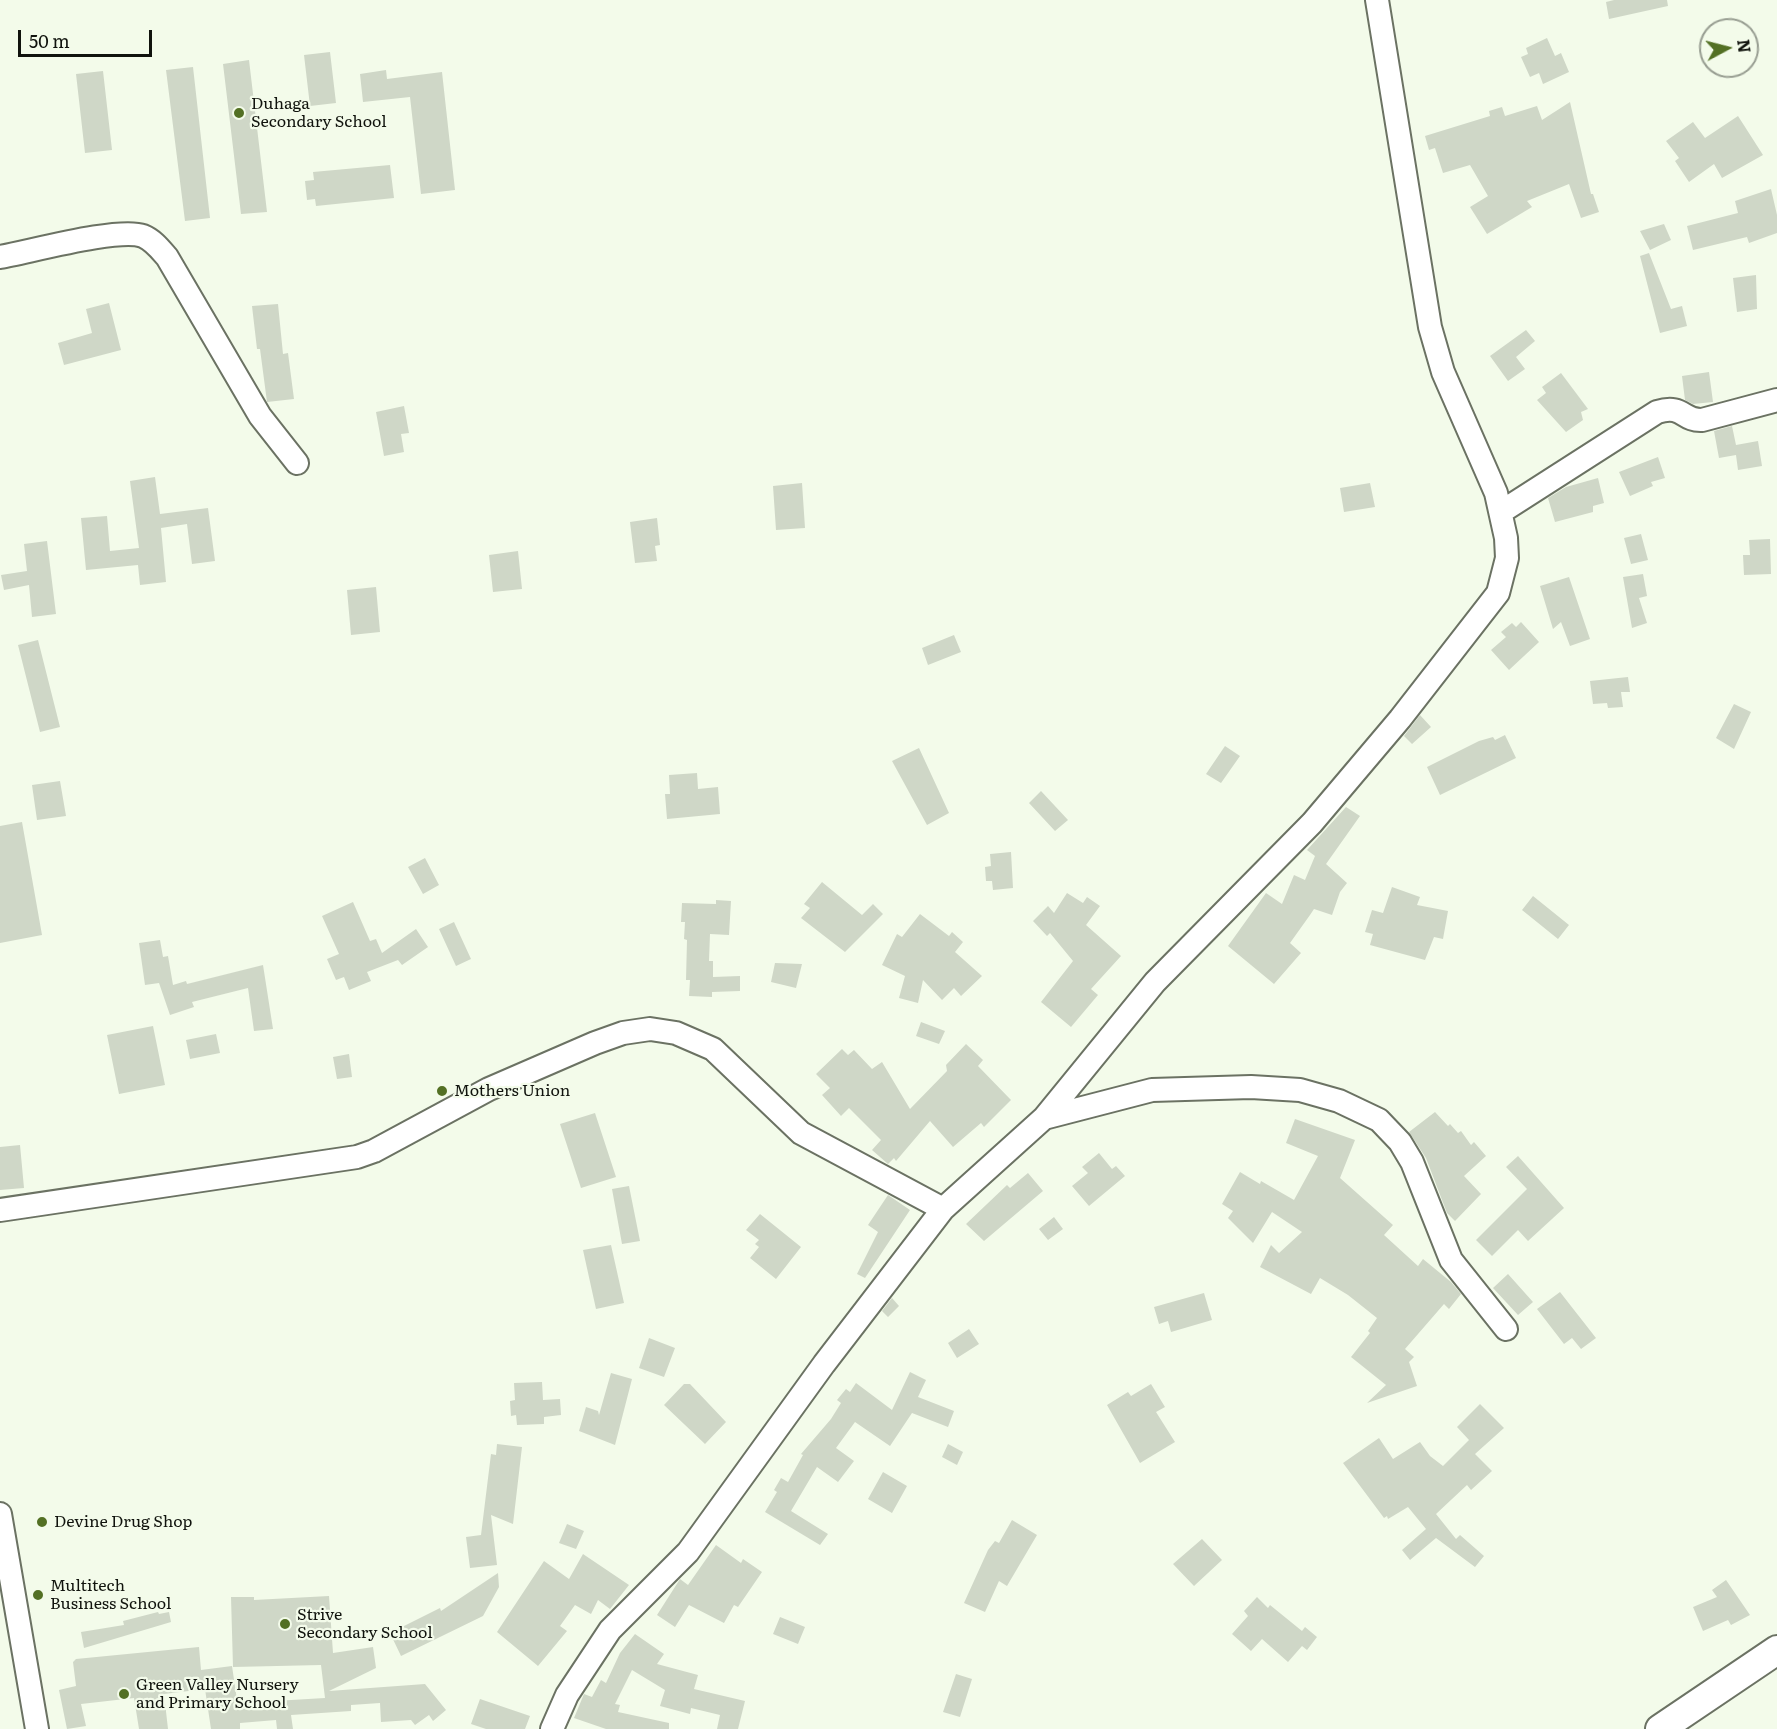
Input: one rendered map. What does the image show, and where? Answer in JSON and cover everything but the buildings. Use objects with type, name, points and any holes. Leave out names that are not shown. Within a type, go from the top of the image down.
[{"type":"main road","points":[[1660,1729],[1777,1650]]},
{"type":"street","points":[[552,1729],[567,1695],[610,1630],[688,1552],[824,1364],[943,1209],[1044,1118],[1155,982],[1312,823],[1400,719],[1498,593],[1507,558],[1501,512],[1496,493],[1443,372],[1430,327],[1377,0]]},
{"type":"street","points":[[0,257],[110,236],[142,235],[156,244],[167,257],[260,416],[297,463]]},
{"type":"street","points":[[1501,512],[1657,412],[1671,408],[1681,411],[1692,419],[1702,420],[1777,400]]},
{"type":"street","points":[[0,1210],[357,1157],[374,1151],[489,1089],[595,1043],[623,1033],[650,1029],[676,1033],[713,1049],[801,1133],[943,1209]]},
{"type":"street","points":[[1044,1118],[1152,1090],[1251,1087],[1300,1090],[1339,1101],[1379,1119],[1400,1142],[1412,1162],[1451,1260],[1506,1329]]},
{"type":"street","points":[[0,1514],[37,1729]]},
{"type":"place","name":"Duhaga Secondary School","points":[[239,113]]},
{"type":"place","name":"Mothers Union","points":[[442,1091]]},
{"type":"place","name":"Devine Drug Shop","points":[[42,1522]]},
{"type":"place","name":"Multitech Business School","points":[[38,1595]]},
{"type":"place","name":"Strive Secondary School","points":[[285,1624]]},
{"type":"place","name":"Green Valley Nursery and Primary School","points":[[124,1694]]}]
